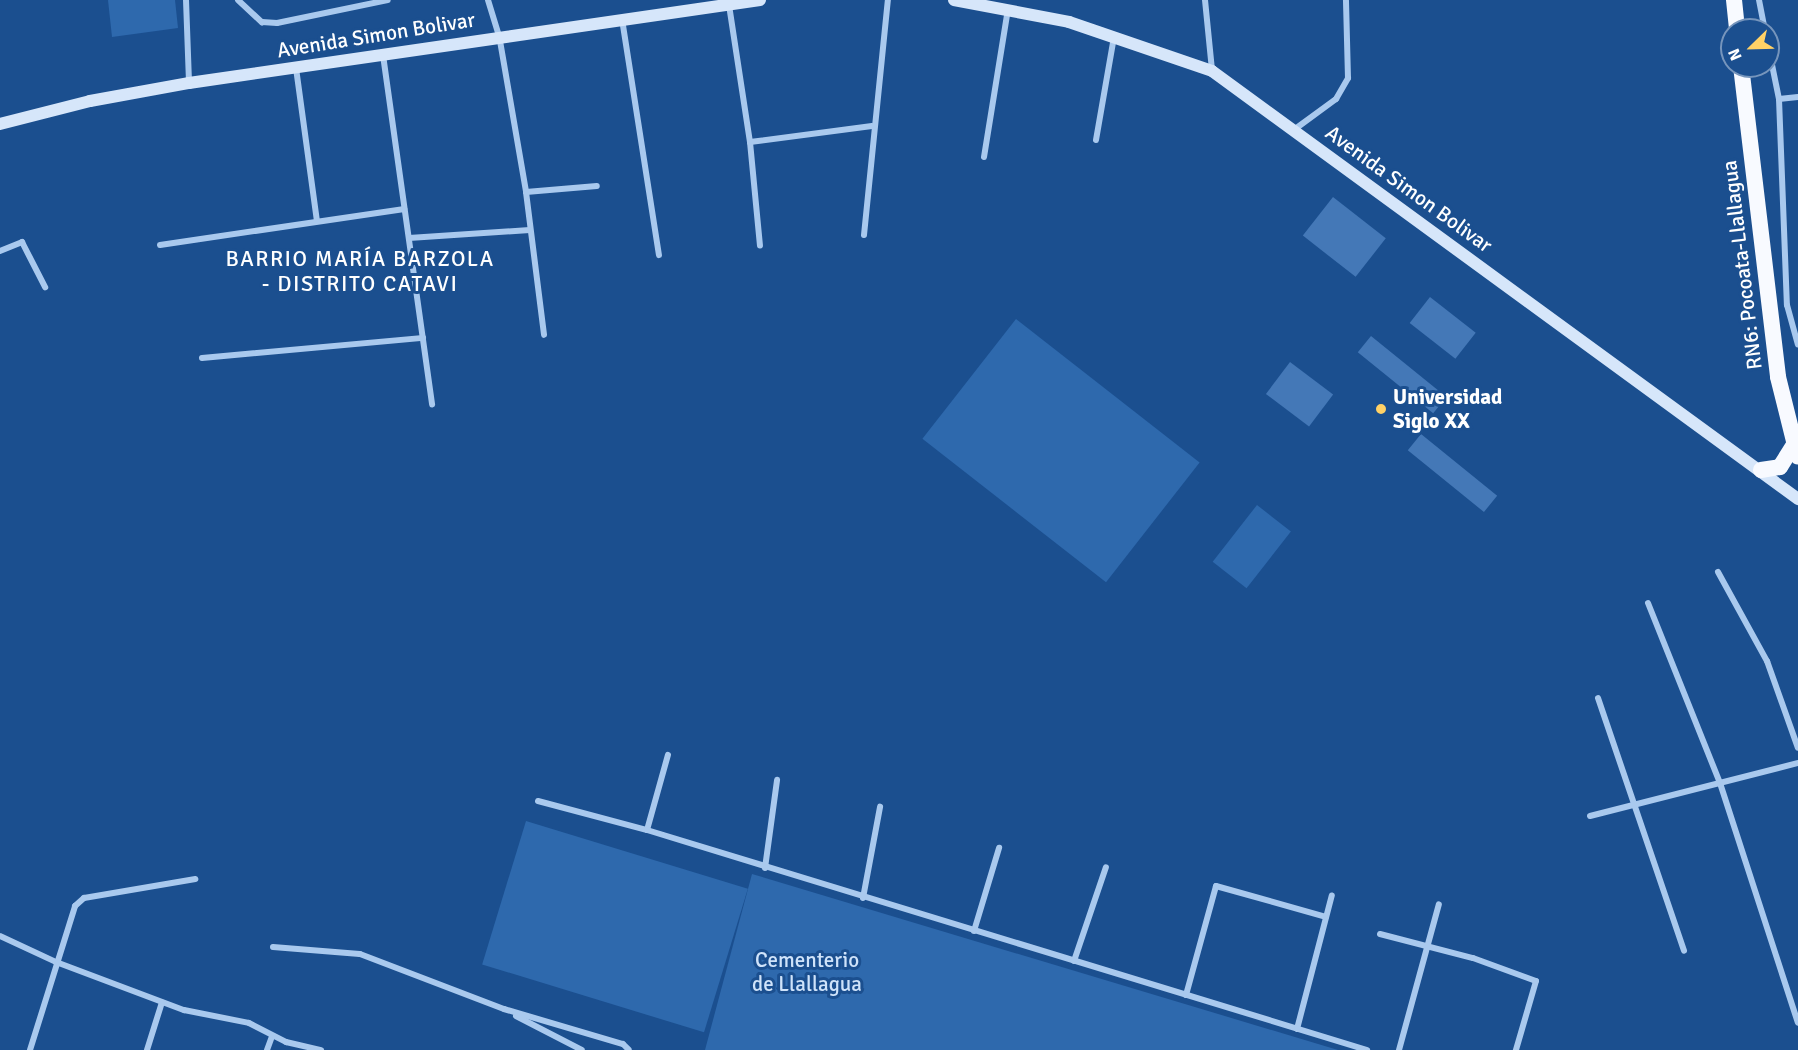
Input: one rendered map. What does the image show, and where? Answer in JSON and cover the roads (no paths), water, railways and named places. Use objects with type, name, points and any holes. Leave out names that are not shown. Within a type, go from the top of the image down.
[{"type":"highway","points":[[1734,0],[1736,18]]},
{"type":"highway","name":"RN6: Pocoata-Llallagua","points":[[1742,78],[1778,377],[1796,451]]},
{"type":"highway","points":[[1761,470],[1780,467],[1796,451]]},
{"type":"main road","name":"Avenida Simon Bolivar","points":[[0,124],[90,101],[189,83],[382,55],[499,35],[760,0]]},
{"type":"main road","name":"Avenida Simon Bolivar","points":[[954,0],[1008,8],[1114,36],[1212,71],[1798,499]]},
{"type":"street","points":[[186,0],[189,83]]},
{"type":"street","points":[[238,0],[262,22],[277,23],[388,0]]},
{"type":"street","points":[[488,0],[499,35],[526,192],[544,335]]},
{"type":"street","points":[[864,235],[872,126],[888,0]]},
{"type":"street","points":[[1205,0],[1212,71]]},
{"type":"street","points":[[1294,129],[1336,99],[1348,78],[1346,0]]},
{"type":"street","points":[[1759,0],[1763,18]]},
{"type":"street","points":[[729,4],[750,142],[760,246]]},
{"type":"street","points":[[984,157],[1008,8]]},
{"type":"street","points":[[622,18],[660,255]]},
{"type":"street","points":[[1096,140],[1114,36]]},
{"type":"street","points":[[382,55],[432,405]]},
{"type":"street","points":[[296,67],[317,221]]},
{"type":"street","points":[[1775,78],[1779,99],[1787,305],[1798,345]]},
{"type":"street","points":[[1779,99],[1798,98]]},
{"type":"street","points":[[750,142],[872,126]]},
{"type":"street","points":[[526,192],[597,186]]},
{"type":"street","points":[[160,245],[404,209]]},
{"type":"street","points":[[409,238],[530,230]]},
{"type":"street","points":[[0,250],[22,242],[45,287]]},
{"type":"street","points":[[202,358],[423,338]]},
{"type":"street","points":[[1718,572],[1767,661],[1798,748]]},
{"type":"street","points":[[1648,603],[1720,783],[1798,1023]]},
{"type":"street","points":[[1598,698],[1684,951]]},
{"type":"street","points":[[647,830],[668,755]]},
{"type":"street","points":[[1590,816],[1798,763]]},
{"type":"street","points":[[765,868],[777,780]]},
{"type":"street","points":[[538,801],[647,830],[765,868],[1367,1050]]},
{"type":"street","points":[[863,897],[880,807]]},
{"type":"street","points":[[974,931],[999,848]]},
{"type":"street","points":[[1074,961],[1106,867]]},
{"type":"street","points":[[30,1050],[75,906],[84,898],[195,879]]},
{"type":"street","points":[[1186,995],[1216,886],[1326,917]]},
{"type":"street","points":[[1297,1029],[1332,896]]},
{"type":"street","points":[[1399,1050],[1439,904]]},
{"type":"street","points":[[1380,933],[1428,944],[1536,981],[1516,1050]]},
{"type":"street","points":[[0,936],[56,962],[203,1017],[249,1023],[272,1036],[321,1050]]},
{"type":"street","points":[[273,947],[360,954],[504,1009],[623,1044],[629,1050]]},
{"type":"street","points":[[147,1050],[162,1002]]},
{"type":"street","points":[[504,1009],[582,1050]]},
{"type":"street","points":[[267,1050],[272,1036]]},
{"type":"place","name":"Universidad Siglo XX","points":[[1381,409]]},
{"type":"district","name":"BARRIO MARÍA BARZOLA - DISTRITO CATAVI","points":[[360,270]]},
{"type":"park label","name":"Cementerio de Llallagua","points":[[807,972]]}]
